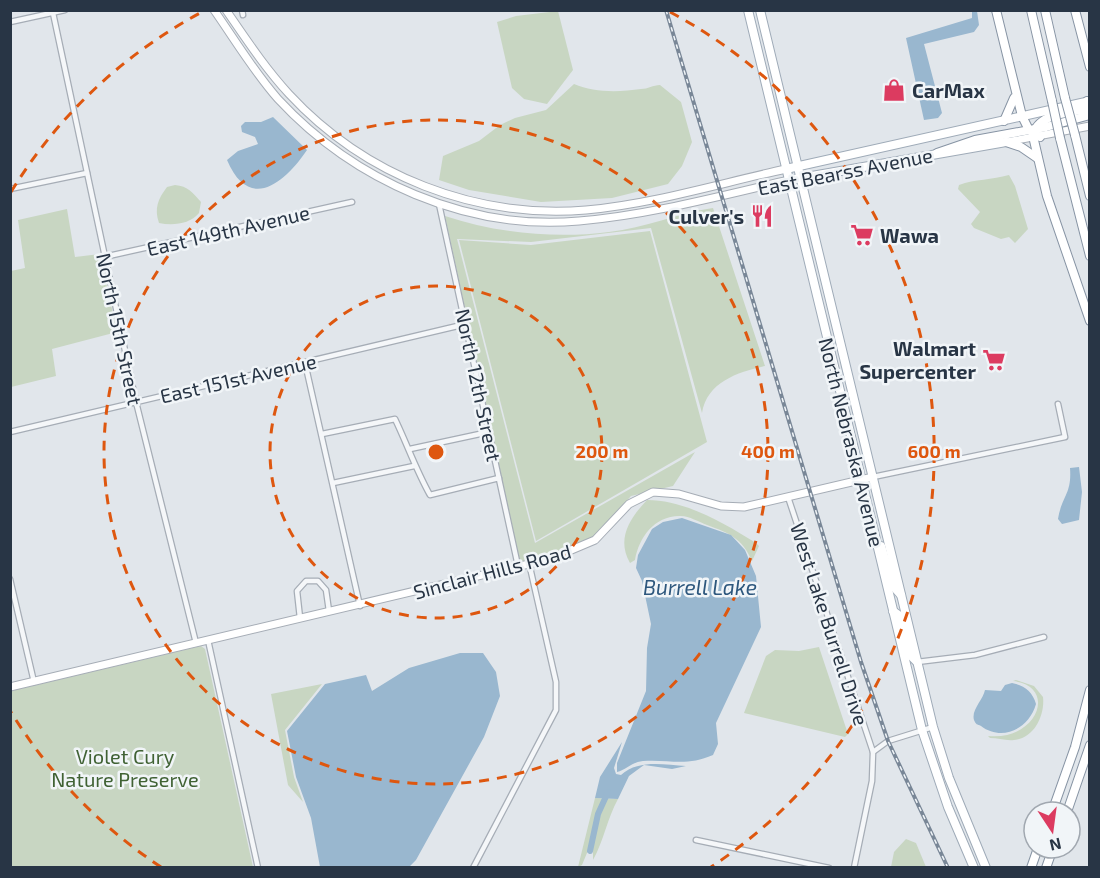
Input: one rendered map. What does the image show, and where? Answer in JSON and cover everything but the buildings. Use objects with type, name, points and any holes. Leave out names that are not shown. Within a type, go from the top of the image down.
[{"type":"highway","points":[[996,10],[1014,94],[1022,116],[1034,134],[1037,158],[1089,321]]},
{"type":"highway","points":[[1031,10],[1089,256]]},
{"type":"highway","points":[[1045,10],[1089,196]]},
{"type":"highway","points":[[1075,10],[1089,67]]},
{"type":"highway","points":[[1004,121],[1012,107],[1014,94]]},
{"type":"highway","points":[[1034,134],[1045,119],[1089,103]]},
{"type":"highway","points":[[936,153],[975,140],[1034,134],[1089,115]]},
{"type":"highway","points":[[1006,142],[1024,148],[1037,158]]},
{"type":"highway","points":[[1056,800],[1075,747],[1089,690]]},
{"type":"highway","points":[[1071,800],[1089,745]]},
{"type":"main road","name":"East Bearss Avenue","points":[[214,10],[266,84],[298,119],[328,144],[378,177],[439,204],[504,219],[577,222],[610,218],[802,177],[1089,126]]},
{"type":"main road","name":"East Bearss Avenue","points":[[226,10],[287,93],[329,132],[375,164],[437,192],[513,209],[586,210],[646,200],[1089,103]]},
{"type":"main road","name":"North Nebraska Avenue","points":[[748,10],[922,730],[948,807],[974,867]]},
{"type":"main road","name":"North Nebraska Avenue","points":[[760,10],[800,165],[933,727],[949,778],[986,867]]},
{"type":"main road","points":[[822,318],[826,318],[831,324],[839,358],[846,366]]},
{"type":"main road","name":"Sinclair Hills Road","points":[[10,687],[329,611],[360,606],[571,552],[595,540],[629,504],[653,492],[666,492],[733,507],[873,477]]},
{"type":"main road","points":[[876,541],[885,554],[893,586],[901,596]]},
{"type":"main road","points":[[893,611],[900,616],[910,655],[917,662]]},
{"type":"street","points":[[19,10],[21,19]]},
{"type":"street","points":[[10,22],[65,10]]},
{"type":"street","name":"North 15th Street","points":[[53,13],[136,402],[196,643]]},
{"type":"street","points":[[10,189],[87,173]]},
{"type":"street","name":"East 149th Avenue","points":[[104,258],[352,202]]},
{"type":"street","name":"North 12th Street","points":[[439,204],[518,566]]},
{"type":"street","name":"East 151st Avenue","points":[[10,432],[466,324]]},
{"type":"street","points":[[305,363],[360,606]]},
{"type":"street","name":"Sinclair Hills Road","points":[[873,477],[1065,437],[1058,404]]},
{"type":"street","points":[[322,434],[395,419],[410,449],[414,466],[430,495],[499,478]]},
{"type":"street","points":[[410,449],[489,432]]},
{"type":"street","points":[[333,483],[414,466]]},
{"type":"street","name":"West Lake Burrell Drive","points":[[788,497],[873,752],[872,781],[854,867]]},
{"type":"street","points":[[473,867],[556,710],[556,682],[529,563]]},
{"type":"street","points":[[10,579],[34,682]]},
{"type":"street","points":[[300,618],[297,591],[306,581],[318,581],[326,590],[329,611]]},
{"type":"street","points":[[917,662],[975,654],[1044,637]]},
{"type":"street","points":[[208,640],[258,867]]},
{"type":"street","name":"West Lake Burrell Drive","points":[[873,752],[888,741],[933,727]]},
{"type":"street","points":[[696,840],[829,867]]},
{"type":"green space","points":[[558,11],[573,70],[547,104],[524,99],[512,88],[497,22],[516,16]]},
{"type":"green space","points":[[574,84],[590,89],[616,91],[644,89],[660,85],[681,102],[692,142],[682,166],[668,184],[612,198],[541,202],[469,190],[439,180],[443,156],[479,141],[500,125],[515,118],[546,110]]},
{"type":"green space","points":[[1009,175],[1015,186],[1028,229],[1015,243],[1009,237],[1001,239],[974,228],[971,224],[980,212],[958,189],[959,185],[965,183]]},
{"type":"green space","points":[[175,185],[187,188],[201,202],[199,213],[191,220],[181,223],[159,223],[157,208],[159,200],[167,187]]},
{"type":"green space","points":[[713,208],[765,366],[725,380],[710,393],[702,413],[651,228],[531,242],[457,239],[535,543],[695,452],[673,486],[631,496],[593,538],[565,550],[520,562],[445,216],[485,227],[526,233],[568,235],[622,230]]},
{"type":"green space","points":[[67,209],[75,257],[100,254],[117,332],[52,349],[56,376],[11,387],[11,271],[25,268],[18,220]]},
{"type":"green space","points":[[650,231],[707,442],[536,541],[459,240],[531,245]]},
{"type":"green space","points":[[647,500],[690,508],[731,528],[759,546],[752,561],[744,547],[734,537],[694,519],[681,516],[663,519],[656,523],[644,536],[635,560],[630,563],[624,546],[627,529],[635,514]]},
{"type":"green space","name":"Violet Cury Nature Preserve","points":[[201,646],[205,649],[253,867],[11,867],[11,691]]},
{"type":"green space","points":[[819,647],[848,734],[845,737],[744,713],[766,656],[775,650],[799,651]]},
{"type":"green space","points":[[1013,681],[1034,686],[1043,697],[1040,718],[1033,730],[1021,738],[1011,740],[990,738],[988,736],[1005,735],[1019,730],[1030,722],[1036,712],[1038,702],[1035,692],[1027,685]]},
{"type":"green space","points":[[322,684],[285,730],[294,777],[303,802],[288,785],[271,694]]},
{"type":"green space","points":[[595,798],[618,799],[593,860],[593,851],[589,848],[582,865],[578,867]]},
{"type":"green space","points":[[906,839],[916,843],[926,867],[891,867],[894,852]]},
{"type":"water","points":[[972,11],[977,11],[979,25],[974,32],[924,44],[942,113],[938,118],[924,120],[906,38],[972,18]]},
{"type":"water","points":[[273,117],[307,150],[288,173],[277,182],[256,189],[246,185],[236,176],[227,160],[238,151],[258,144],[255,137],[242,132],[241,126],[245,122],[261,122]]},
{"type":"water","points":[[1079,467],[1082,492],[1079,520],[1062,524],[1058,519],[1070,484],[1070,468]]},
{"type":"water","name":"Burrell Lake","points":[[682,518],[731,535],[745,550],[756,576],[761,627],[716,723],[718,744],[713,755],[686,762],[639,762],[617,772],[617,763],[646,691],[647,648],[651,624],[642,581],[636,568],[638,555],[652,529],[663,522]]},
{"type":"water","points":[[460,653],[483,653],[496,672],[500,696],[484,737],[416,860],[409,867],[320,867],[311,818],[296,777],[287,731],[325,684],[366,675],[372,691],[409,668]]},
{"type":"water","points":[[1012,683],[1027,690],[1035,700],[1036,704],[1027,720],[1021,726],[1006,733],[989,731],[976,724],[974,712],[985,690],[1001,691],[1005,685]]},
{"type":"water","points":[[622,742],[614,768],[616,774],[621,775],[644,765],[629,776],[618,799],[595,798],[600,777]]},
{"type":"water","points":[[661,764],[686,766],[672,769],[644,765]]},
{"type":"waterway","points":[[590,851],[598,814],[608,792]]},
{"type":"railway","points":[[666,10],[861,662],[888,741],[948,868]]},
{"type":"place","name":"CarMax","points":[[894,90]]},
{"type":"place","name":"Culver's","points":[[762,216]]},
{"type":"place","name":"Wawa","points":[[862,235]]},
{"type":"place","name":"Walmart Supercenter","points":[[994,360]]}]
